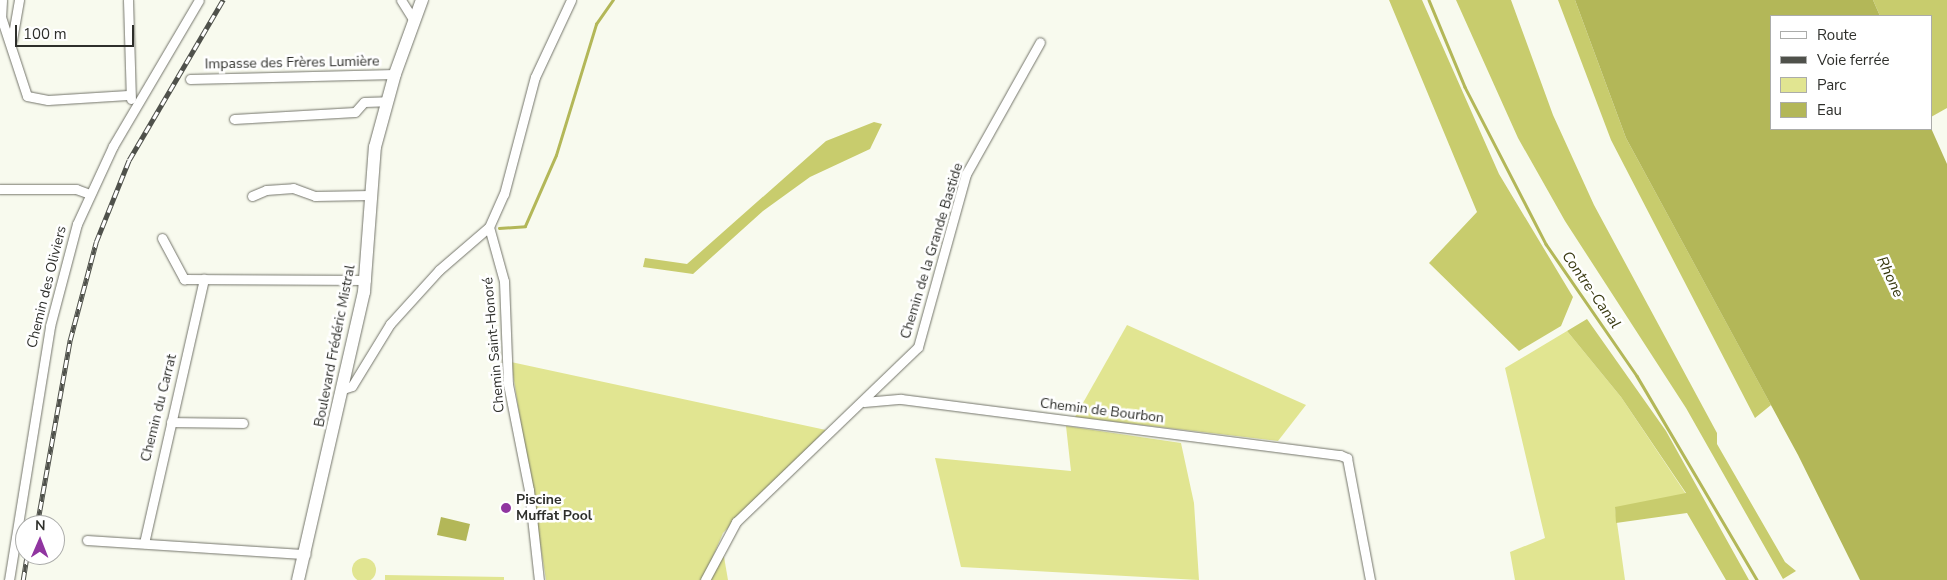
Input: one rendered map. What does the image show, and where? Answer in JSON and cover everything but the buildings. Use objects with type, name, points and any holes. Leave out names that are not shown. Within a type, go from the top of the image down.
[{"type":"main road","name":"Boulevard Frédéric Mistral","points":[[298,580],[306,554],[366,280],[370,195],[387,101],[413,19],[422,0]]},
{"type":"main road","name":"Boulevard Frédéric Mistral","points":[[306,554],[306,580]]},
{"type":"street","points":[[2,0],[1,17],[12,40],[27,96],[48,100],[128,95],[137,103]]},
{"type":"street","points":[[12,40],[19,0]]},
{"type":"street","points":[[128,0],[128,95]]},
{"type":"street","name":"Chemin des Oliviers","points":[[9,580],[31,465],[50,326],[90,194],[137,103],[200,0]]},
{"type":"street","points":[[401,0],[413,19]]},
{"type":"street","points":[[343,389],[352,386],[390,324],[439,270],[489,227],[504,194],[535,77],[572,0]]},
{"type":"street","name":"Chemin de la Grande Bastide","points":[[705,580],[736,522],[918,347],[966,174],[1040,42]]},
{"type":"street","name":"Impasse des Frères Lumière","points":[[190,79],[394,74]]},
{"type":"street","points":[[234,119],[355,112],[364,102],[387,101]]},
{"type":"street","points":[[0,189],[61,188],[90,194]]},
{"type":"street","points":[[252,196],[266,190],[293,188],[315,196],[370,195]]},
{"type":"street","name":"Chemin Saint-Honoré","points":[[489,227],[504,281],[511,408],[529,490],[539,580]]},
{"type":"street","points":[[162,238],[184,279],[366,280]]},
{"type":"street","name":"Chemin du Carrat","points":[[144,543],[204,280]]},
{"type":"street","name":"Chemin de Bourbon","points":[[860,403],[901,399],[1340,455],[1347,458],[1370,580]]},
{"type":"street","points":[[171,422],[243,423]]},
{"type":"street","points":[[87,540],[306,554]]},
{"type":"green space","points":[[1127,325],[1306,405],[1278,441],[1075,417]]},
{"type":"green space","points":[[1567,331],[1621,397],[1686,494],[1615,508],[1625,580],[1515,580],[1510,552],[1545,538],[1505,368]]},
{"type":"green space","points":[[511,362],[826,430],[723,533],[703,580],[546,580]]},
{"type":"green space","points":[[1066,426],[1181,443],[1194,503],[1199,580],[961,567],[935,458],[1071,471]]},
{"type":"green space","points":[[723,551],[728,580],[711,580]]},
{"type":"green space","points":[[360,559],[368,559],[375,566],[375,574],[368,581],[360,581],[353,574],[353,566]]},
{"type":"green space","points":[[385,575],[504,577],[504,580],[385,580]]},
{"type":"shaded area","points":[[1389,0],[1422,0],[1499,174],[1573,297],[1561,326],[1519,351],[1429,263],[1477,212]]},
{"type":"shaded area","points":[[1456,0],[1511,0],[1553,115],[1594,205],[1717,433],[1717,444],[1785,562],[1796,571],[1783,579],[1686,408],[1565,221],[1518,138]]},
{"type":"shaded area","points":[[1558,0],[1575,0],[1626,138],[1771,405],[1755,418],[1611,140]]},
{"type":"shaded area","points":[[1873,0],[1947,0],[1947,108],[1932,116],[1932,15],[1880,15]]},
{"type":"shaded area","points":[[874,122],[882,124],[870,149],[810,177],[763,211],[693,274],[643,267],[645,258],[687,264],[826,141]]},
{"type":"shaded area","points":[[1587,319],[1666,431],[1749,580],[1726,580],[1687,513],[1616,523],[1615,507],[1686,493],[1621,397],[1567,331]]},
{"type":"water","name":"Rhone","points":[[1575,0],[1873,0],[1880,15],[1770,15],[1770,130],[1932,130],[1947,164],[1947,580],[1860,580],[1798,455],[1626,138]]},
{"type":"water","points":[[441,517],[470,524],[466,541],[437,535]]},
{"type":"waterway","points":[[499,228],[525,226],[556,155],[596,24],[613,0]]},
{"type":"waterway","name":"Contre-Canal","points":[[1429,0],[1465,87],[1546,244],[1637,376],[1757,580]]},
{"type":"railway","points":[[39,515],[70,340],[96,242],[129,160],[223,0]]},
{"type":"railway","points":[[23,580],[25,565]]},
{"type":"place","name":"Piscine Muffat Pool","points":[[506,508]]}]
